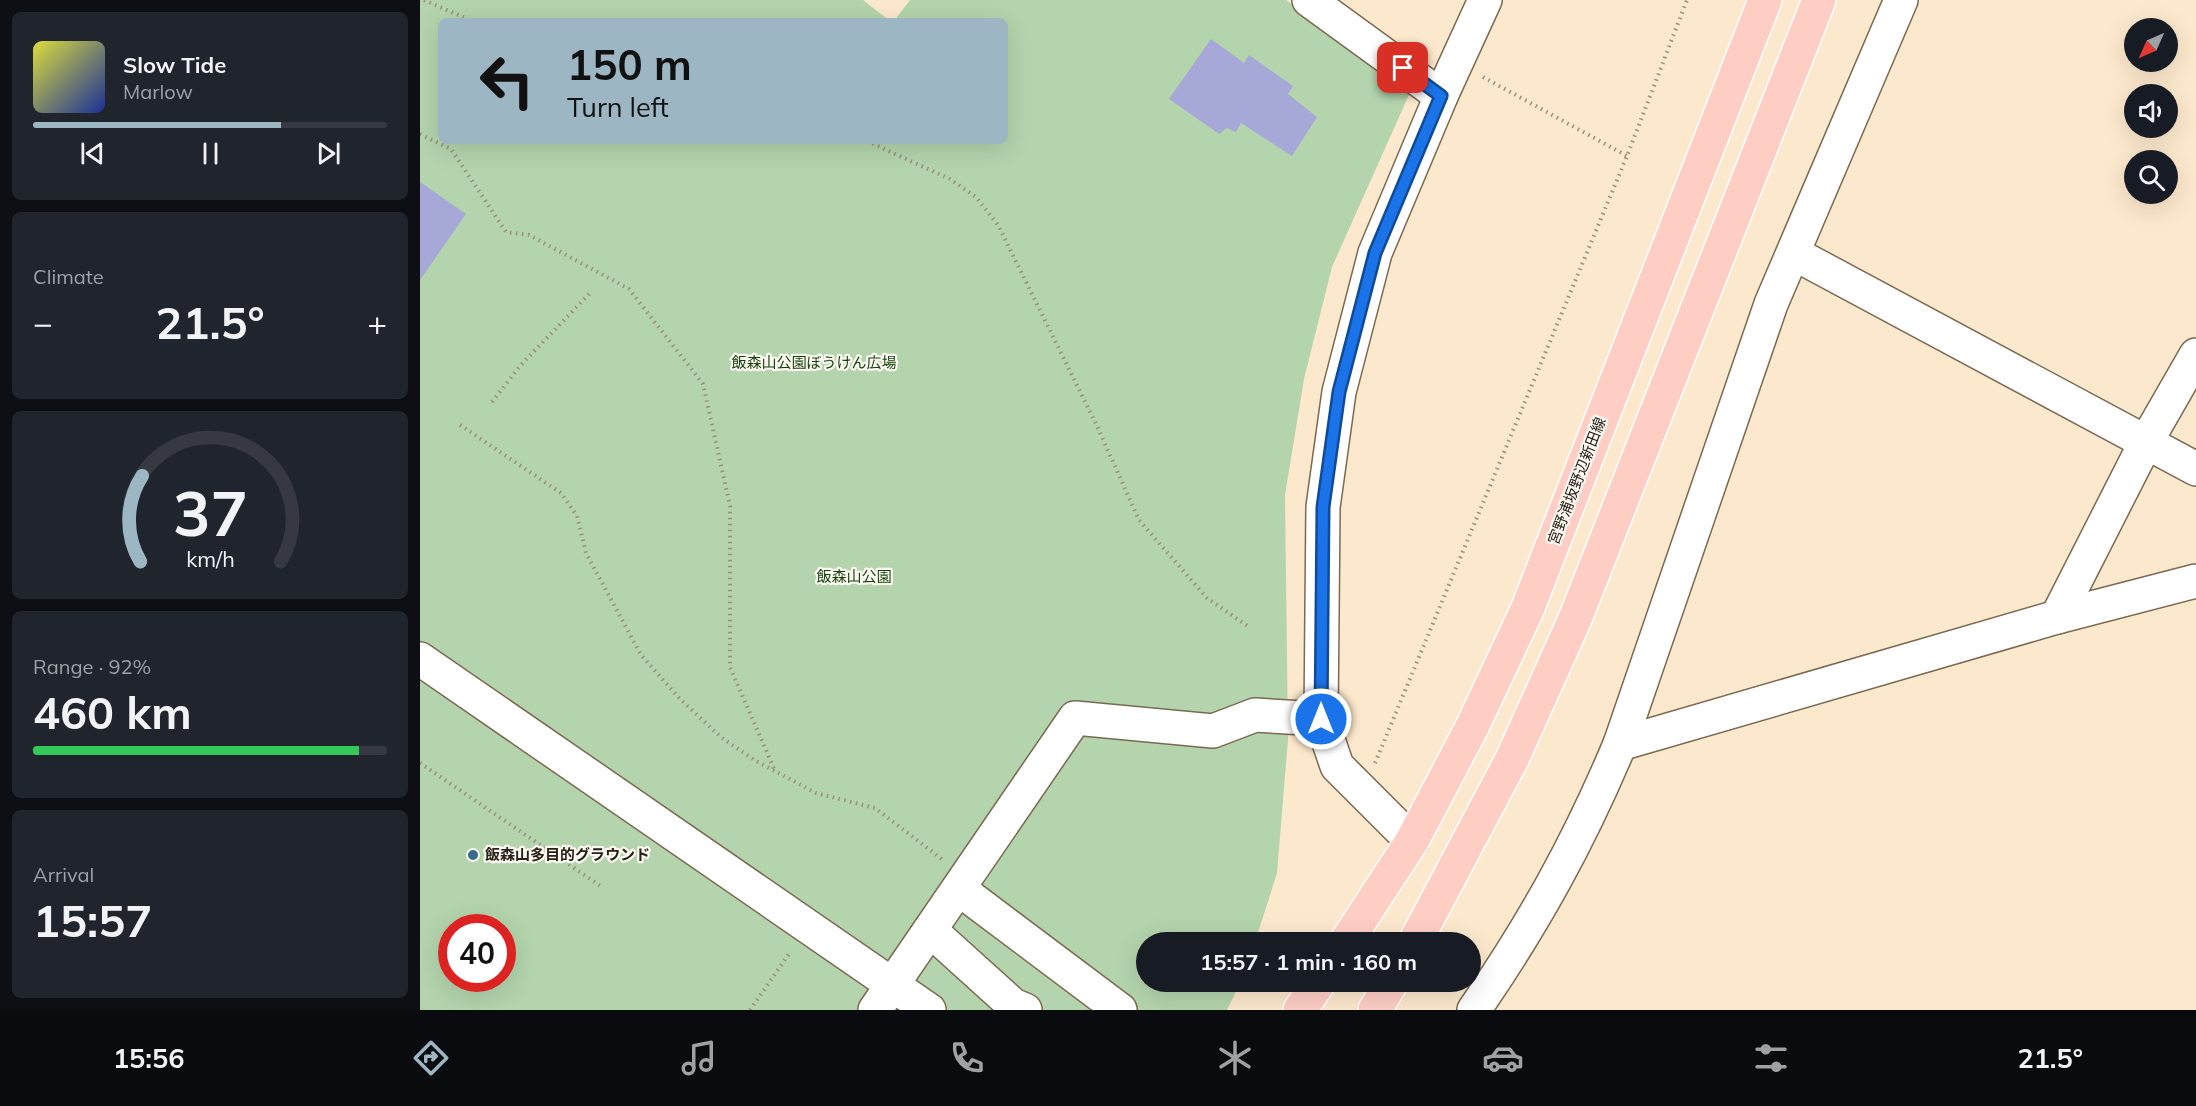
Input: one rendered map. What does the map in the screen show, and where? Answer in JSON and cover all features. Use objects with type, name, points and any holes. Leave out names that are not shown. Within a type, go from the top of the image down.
[{"type":"main road","name":"宮野浦坂野辺新田線","points":[[1353,932],[1412,841],[1472,727],[1527,610],[1766,0]]},
{"type":"main road","points":[[1420,932],[1512,759],[1575,619],[1818,0]]},
{"type":"main road","points":[[1300,1010],[1312,992]]},
{"type":"main road","points":[[1375,1010],[1386,992]]},
{"type":"street","points":[[1309,0],[1441,96]]},
{"type":"street","points":[[1412,841],[1337,766],[1321,719],[1323,507],[1339,392],[1375,253],[1441,96],[1485,0]]},
{"type":"street","points":[[1474,1010],[1526,934],[1557,881],[1593,809],[1620,744],[1771,304],[1795,254],[1901,0]]},
{"type":"street","points":[[1795,254],[2196,469]]},
{"type":"street","points":[[2057,617],[2146,442],[2196,355]]},
{"type":"street","points":[[1620,744],[2057,617],[2196,581]]},
{"type":"street","points":[[420,659],[808,926],[883,997],[929,1010]]},
{"type":"street","points":[[883,997],[1075,718],[1213,731],[1255,715],[1321,719]]},
{"type":"street","points":[[959,889],[1120,1010]]},
{"type":"street","points":[[930,930],[1013,1005],[1025,1010]]},
{"type":"path","points":[[424,0],[465,18]]},
{"type":"path","points":[[1363,791],[1627,156],[1687,0]]},
{"type":"path","points":[[1456,62],[1627,156]]},
{"type":"path","points":[[420,134],[438,143]]},
{"type":"path","points":[[441,144],[451,149],[506,232],[529,236],[629,289],[703,384],[730,506],[730,667],[775,771]]},
{"type":"path","points":[[874,144],[950,179],[976,197],[991,215],[1097,426],[1139,520],[1207,598],[1249,627]]},
{"type":"path","points":[[492,402],[520,366],[590,293]]},
{"type":"path","points":[[460,426],[561,493],[577,516],[586,553],[641,655],[680,699],[722,738],[816,793],[874,808],[948,864],[959,889]]},
{"type":"path","points":[[420,764],[602,887]]},
{"type":"path","points":[[750,1010],[808,926]]},
{"type":"green space","name":"飯森山公園","points":[[420,0],[863,0],[886,18],[438,18],[438,144],[1008,144],[1008,18],[896,18],[910,0],[1286,0],[1412,88],[1332,267],[1304,379],[1285,495],[1288,739],[1277,873],[1258,932],[1136,932],[1136,992],[1236,992],[1227,1010],[420,1010]]},
{"type":"building","points":[[1211,39],[1244,63],[1249,55],[1293,86],[1288,94],[1317,117],[1292,156],[1241,123],[1236,132],[1227,128],[1219,134],[1169,99]]},
{"type":"building","points":[[420,182],[466,214],[420,280]]},
{"type":"place","name":"飯森山多目的グラウンド","points":[[473,855]]},
{"type":"route","points":[[1321,719],[1323,507],[1339,392],[1375,253],[1441,96],[1403,68]]},
{"type":"park label","name":"飯森山公園ぼうけん広場","points":[[814,363]]}]
